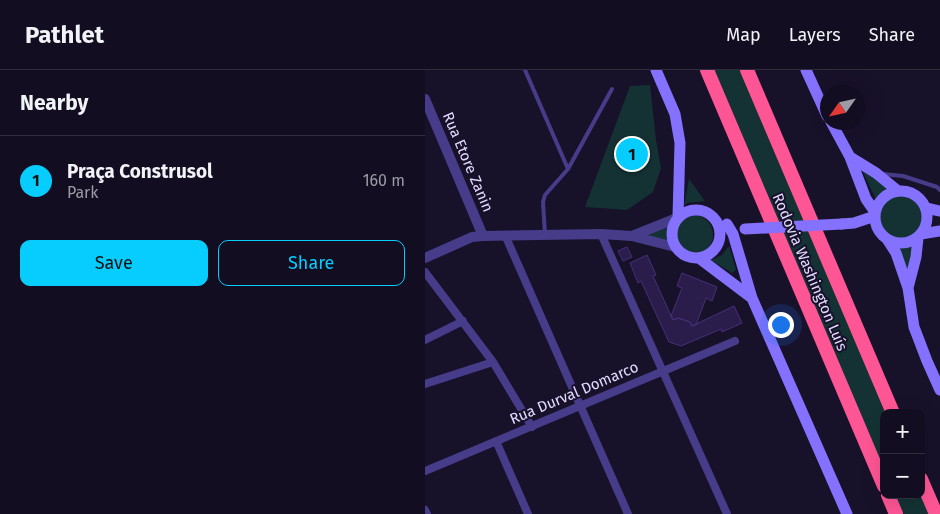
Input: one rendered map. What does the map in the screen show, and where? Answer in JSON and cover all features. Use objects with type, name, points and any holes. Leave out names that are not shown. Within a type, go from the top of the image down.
[{"type":"highway","name":"Rodovia Washington Luís","points":[[707,70],[880,477]]},
{"type":"highway","name":"Rodovia Washington Luís","points":[[747,70],[891,409]]},
{"type":"highway","points":[[925,488],[936,514]]},
{"type":"highway","points":[[890,499],[896,514]]},
{"type":"main road","points":[[657,70],[675,114],[680,144],[677,218],[671,232],[675,247],[685,256],[699,258],[751,298]]},
{"type":"main road","points":[[806,70],[820,101]]},
{"type":"main road","points":[[835,130],[850,157],[883,236],[896,253],[908,288],[914,327],[940,390]]},
{"type":"main road","points":[[850,157],[876,173],[898,191]]},
{"type":"main road","points":[[677,218],[685,212],[700,210],[736,229],[854,223],[875,214],[883,198],[890,193],[905,191],[918,196],[926,208],[927,222],[920,236],[908,288]]},
{"type":"main road","points":[[926,208],[940,211]]},
{"type":"main road","points":[[714,219],[719,229],[717,246]]},
{"type":"main road","points":[[854,223],[903,244],[911,242],[920,236],[940,231]]},
{"type":"main road","points":[[699,258],[709,254],[736,229]]},
{"type":"main road","points":[[736,229],[742,267],[751,298],[847,514]]},
{"type":"main road","points":[[727,279],[735,277],[742,267]]},
{"type":"street","name":"Rua Etore Zanin","points":[[425,99],[483,236]]},
{"type":"street","points":[[632,236],[677,218]]},
{"type":"street","points":[[425,258],[472,236],[601,234],[632,236],[675,247]]},
{"type":"street","points":[[601,234],[727,514]]},
{"type":"street","points":[[505,235],[628,514]]},
{"type":"street","points":[[425,272],[493,362],[532,427]]},
{"type":"street","points":[[425,340],[463,321]]},
{"type":"street","name":"Rua Durval Domarco","points":[[425,471],[735,341]]},
{"type":"street","points":[[425,384],[493,362]]},
{"type":"street","points":[[496,441],[528,514]]},
{"type":"street","points":[[425,510],[427,514]]},
{"type":"lane","points":[[525,70],[568,170]]},
{"type":"lane","points":[[545,234],[543,202],[545,195],[568,170],[612,89]]},
{"type":"lane","points":[[876,173],[903,176],[937,187],[940,190]]},
{"type":"green space","points":[[714,70],[741,70],[887,409],[880,409],[880,460]]},
{"type":"green space","points":[[650,85],[661,168],[653,192],[627,210],[585,207],[630,86]]},
{"type":"green space","points":[[861,168],[896,189],[886,195],[878,204]]},
{"type":"green space","points":[[689,179],[705,201],[687,203],[684,206]]},
{"type":"green space","points":[[902,194],[915,198],[921,204],[925,217],[921,230],[915,236],[902,240],[889,236],[883,230],[879,217],[883,204],[889,198]]},
{"type":"green space","points":[[693,215],[707,221],[713,235],[707,249],[693,255],[679,249],[673,235],[679,221]]},
{"type":"green space","points":[[667,228],[667,242],[640,235]]},
{"type":"green space","points":[[895,243],[905,246],[913,244],[907,278]]},
{"type":"green space","points":[[729,246],[736,270],[732,273],[711,260],[722,255]]},
{"type":"green space","points":[[896,499],[923,499],[931,514],[902,514]]},
{"type":"building","points":[[627,247],[632,257],[623,261],[618,251]]},
{"type":"building","points":[[647,255],[656,275],[653,276],[673,320],[678,318],[690,322],[692,326],[734,306],[742,323],[722,332],[721,329],[681,346],[669,342],[641,281],[638,283],[630,263]]},
{"type":"building","points":[[682,273],[717,287],[712,301],[706,298],[696,325],[692,326],[690,322],[678,318],[673,320],[671,316],[682,288],[677,286]]},
{"type":"place","name":"Praça Construsol","points":[[632,154]]}]
